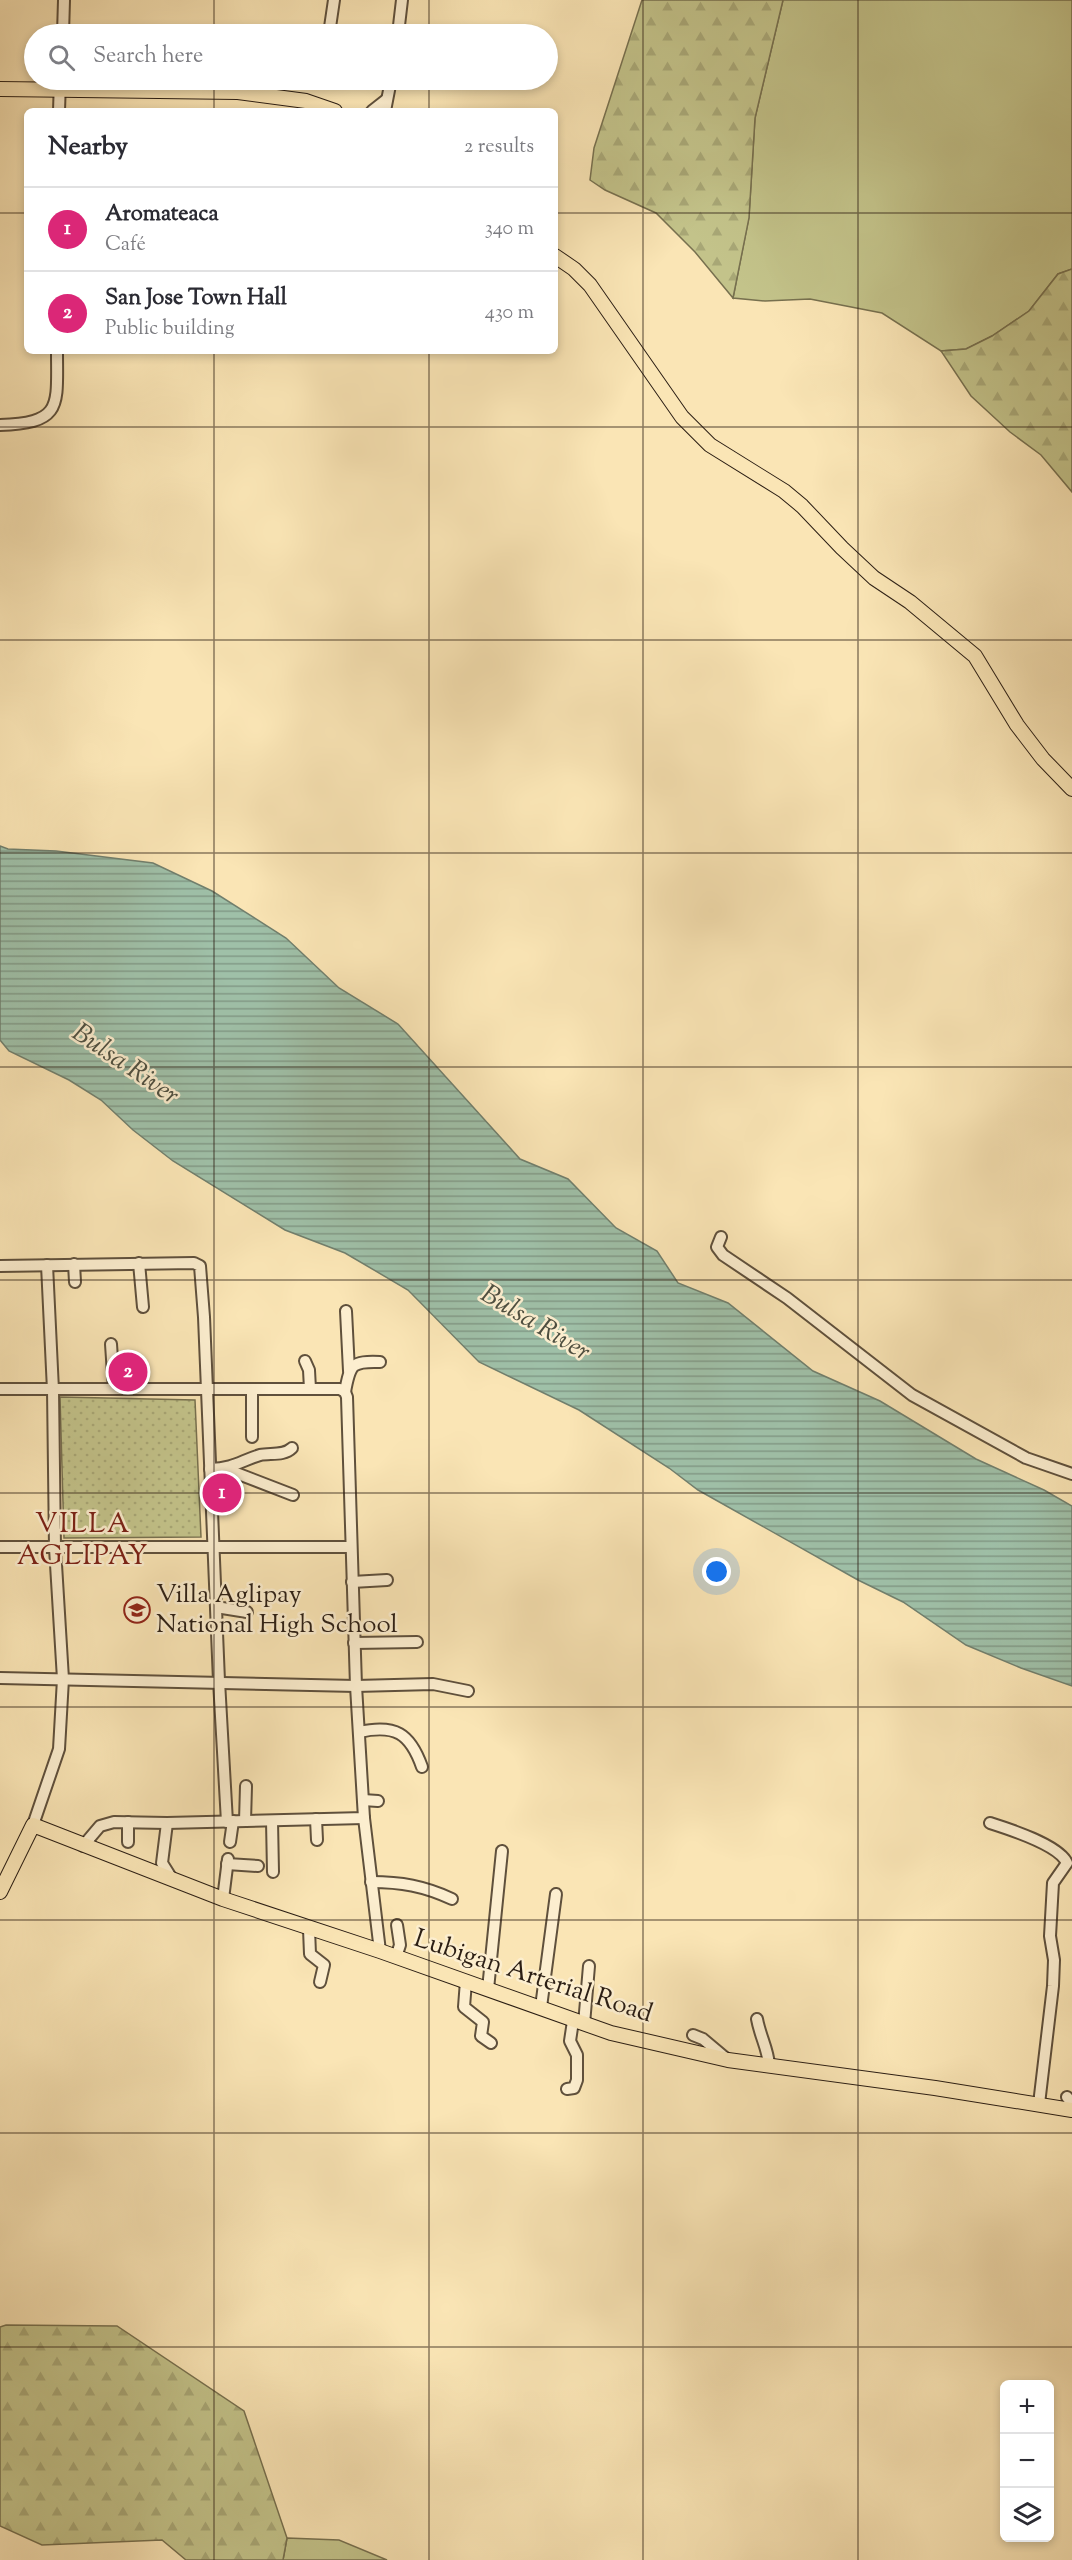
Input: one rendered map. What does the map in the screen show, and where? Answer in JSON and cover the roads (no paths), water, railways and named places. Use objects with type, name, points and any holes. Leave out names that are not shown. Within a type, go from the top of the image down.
[{"type":"main road","points":[[0,89],[24,87]]},
{"type":"main road","points":[[200,90],[246,92],[306,100],[328,108]]},
{"type":"main road","points":[[558,258],[590,285],[681,417],[710,445],[784,491],[874,578],[910,602],[975,656],[1017,725],[1043,759],[1072,789]]},
{"type":"main road","points":[[0,1892],[33,1825]]},
{"type":"main road","name":"Lubigan Arterial Road","points":[[33,1825],[223,1899],[381,1951],[612,2033],[728,2060],[1072,2110]]},
{"type":"street","points":[[63,24],[64,0]]},
{"type":"street","points":[[330,24],[334,0]]},
{"type":"street","points":[[399,24],[402,0]]},
{"type":"street","points":[[59,108],[60,90]]},
{"type":"street","points":[[385,105],[389,90]]},
{"type":"street","points":[[0,425],[35,421],[46,416],[54,408],[57,393],[57,354]]},
{"type":"street","points":[[722,1237],[717,1247],[723,1255],[787,1298],[912,1395],[1026,1458],[1072,1474]]},
{"type":"street","points":[[140,1263],[143,1306]]},
{"type":"street","points":[[0,1266],[140,1263],[194,1263],[200,1266],[219,1681],[231,1842]]},
{"type":"street","points":[[74,1264],[75,1282]]},
{"type":"street","points":[[33,1825],[59,1749],[63,1679],[56,1548],[53,1390],[46,1265]]},
{"type":"street","points":[[346,1311],[349,1371],[345,1392],[356,1686],[364,1818],[381,1951]]},
{"type":"street","points":[[111,1344],[114,1389]]},
{"type":"street","points":[[304,1361],[309,1370],[310,1389]]},
{"type":"street","points":[[349,1371],[358,1363],[380,1362]]},
{"type":"street","points":[[0,1389],[340,1389],[345,1392]]},
{"type":"street","points":[[252,1389],[252,1437]]},
{"type":"street","points":[[210,1468],[236,1466],[257,1456],[286,1453],[292,1448]]},
{"type":"street","points":[[223,1468],[293,1496]]},
{"type":"street","points":[[0,1547],[351,1547]]},
{"type":"street","points":[[352,1581],[387,1580]]},
{"type":"street","points":[[216,1607],[247,1612]]},
{"type":"street","points":[[354,1643],[417,1642]]},
{"type":"street","points":[[0,1678],[219,1681],[356,1686],[433,1684],[468,1691]]},
{"type":"street","points":[[359,1732],[382,1729],[405,1736],[411,1742],[422,1767]]},
{"type":"street","points":[[245,1821],[246,1786]]},
{"type":"street","points":[[363,1800],[378,1801]]},
{"type":"street","points":[[83,1846],[100,1826],[114,1822],[230,1822],[364,1818]]},
{"type":"street","points":[[316,1819],[317,1840]]},
{"type":"street","points":[[272,1821],[273,1872]]},
{"type":"street","points":[[128,1822],[128,1842]]},
{"type":"street","points":[[990,1822],[1016,1831],[1063,1858],[1067,1863],[1053,1883],[1050,1936],[1054,1960],[1053,1986],[1039,2104]]},
{"type":"street","points":[[167,1823],[162,1863],[173,1880]]},
{"type":"street","points":[[488,1989],[502,1851]]},
{"type":"street","points":[[223,1899],[228,1861],[258,1866]]},
{"type":"street","points":[[371,1882],[406,1883],[452,1899]]},
{"type":"street","points":[[541,2007],[556,1894]]},
{"type":"street","points":[[396,1957],[400,1945],[397,1925]]},
{"type":"street","points":[[309,1929],[304,1950],[324,1965],[320,1982]]},
{"type":"street","points":[[567,2089],[574,2088],[577,2080],[577,2055],[570,2042],[578,2022],[589,1966]]},
{"type":"street","points":[[466,1981],[464,2007],[483,2022],[482,2036],[491,2043]]},
{"type":"street","points":[[757,2019],[768,2051],[769,2065]]},
{"type":"street","points":[[693,2035],[703,2039],[728,2060]]},
{"type":"water","name":"Bulsa River","points":[[0,846],[8,849],[56,851],[153,863],[212,891],[286,938],[339,988],[398,1024],[520,1159],[568,1179],[616,1228],[657,1251],[678,1283],[728,1303],[813,1371],[880,1401],[976,1459],[1044,1490],[1072,1506],[1072,1686],[966,1645],[903,1602],[858,1580],[698,1490],[669,1468],[579,1410],[479,1362],[408,1290],[345,1253],[285,1230],[173,1161],[133,1130],[101,1100],[69,1080],[9,1051],[0,1040]]},
{"type":"place","name":"San Jose Town Hall","points":[[128,1372]]},
{"type":"place","name":"Aromateaca","points":[[222,1493]]},
{"type":"place","name":"Villa Aglipay National High School","points":[[137,1610]]},
{"type":"district","name":"VILLA AGLIPAY","points":[[83,1541]]}]
